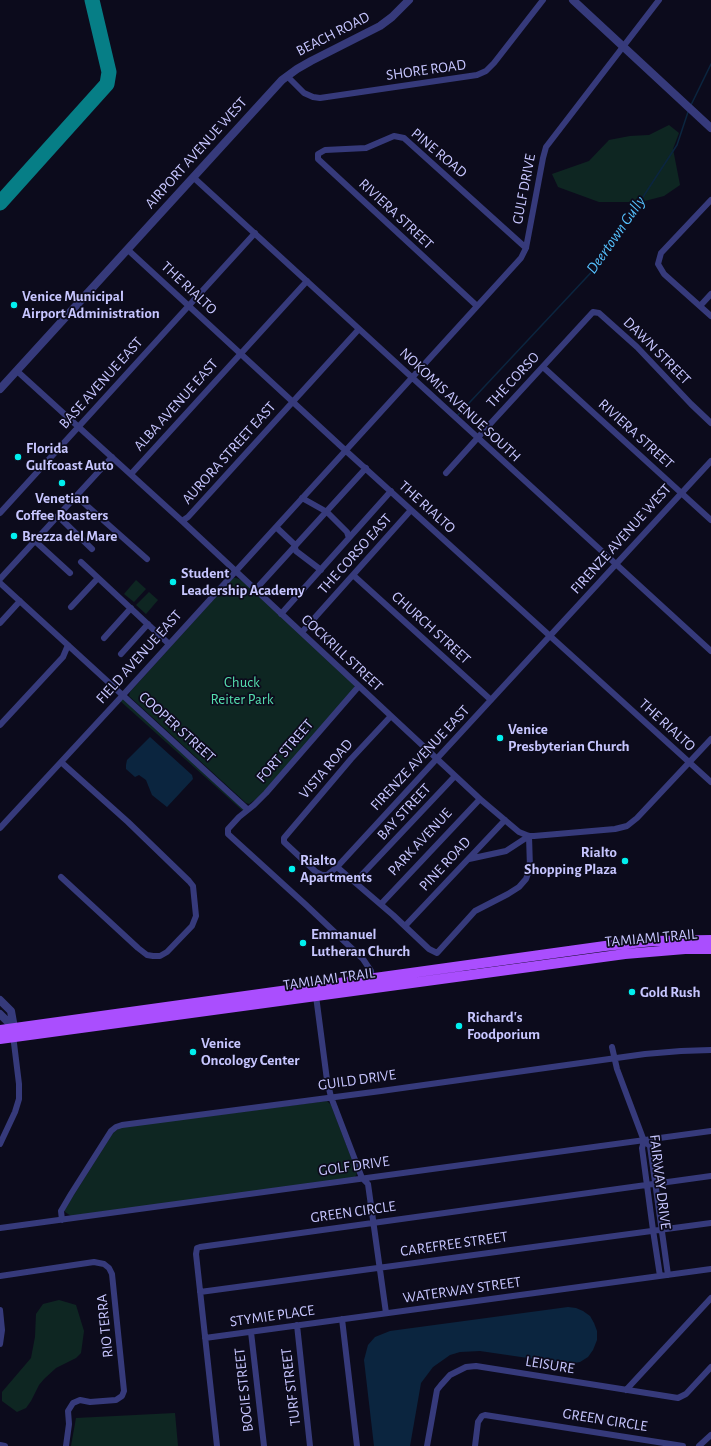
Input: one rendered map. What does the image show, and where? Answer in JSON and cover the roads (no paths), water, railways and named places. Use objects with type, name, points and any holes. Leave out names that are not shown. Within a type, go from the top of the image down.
[{"type":"main road","name":"TAMIAMI TRAIL","points":[[0,1039],[14,1032],[372,983],[605,946],[653,941],[711,940]]},
{"type":"main road","name":"TAMIAMI TRAIL","points":[[0,1030],[14,1032],[316,996],[372,983],[633,953],[685,949],[711,949]]},
{"type":"street","name":"BEACH ROAD","points":[[287,76],[311,61],[380,26],[410,0]]},
{"type":"street","name":"SHORE ROAD","points":[[287,76],[304,93],[320,98],[477,75],[486,72],[494,63],[543,0]]},
{"type":"street","points":[[573,0],[711,128]]},
{"type":"street","name":"GULF DRIVE","points":[[345,450],[521,258],[526,248],[544,152],[551,140],[659,0]]},
{"type":"street","name":"AIRPORT AVENUE WEST","points":[[0,389],[287,76]]},
{"type":"street","name":"PINE ROAD","points":[[317,156],[325,150],[360,149],[394,136],[404,138],[526,248]]},
{"type":"street","name":"RIVIERA STREET","points":[[317,156],[318,160],[477,306]]},
{"type":"street","name":"NOKOMIS AVENUE SOUTH","points":[[193,177],[711,651]]},
{"type":"street","points":[[711,200],[661,253],[658,260],[659,268],[711,316]]},
{"type":"street","name":"BASE AVENUE EAST","points":[[0,513],[254,233]]},
{"type":"street","name":"THE RIALTO","points":[[127,249],[345,450],[711,782]]},
{"type":"street","name":"ALBA AVENUE EAST","points":[[131,474],[307,281]]},
{"type":"street","points":[[700,306],[711,294]]},
{"type":"street","name":"THE CORSO","points":[[446,473],[590,314],[596,312],[602,315]]},
{"type":"street","name":"DAWN STREET","points":[[602,315],[637,347],[711,423]]},
{"type":"street","name":"AURORA STREET EAST","points":[[182,521],[188,517],[359,329]]},
{"type":"street","name":"RIVIERA STREET","points":[[543,366],[711,520]]},
{"type":"street","name":"COCKRILL STREET","points":[[17,371],[182,521],[455,776],[504,820],[519,832],[529,836]]},
{"type":"street","name":"FIELD AVENUE EAST","points":[[0,828],[345,450]]},
{"type":"street","points":[[0,579],[112,457]]},
{"type":"street","name":"FIRENZE AVENUE WEST","points":[[551,636],[711,461]]},
{"type":"street","points":[[255,590],[366,468]]},
{"type":"street","points":[[281,614],[391,491]]},
{"type":"street","points":[[76,496],[147,559]]},
{"type":"street","points":[[302,498],[327,512],[347,532],[349,538]]},
{"type":"street","name":"THE CORSO EAST","points":[[302,632],[411,510]]},
{"type":"street","points":[[58,516],[92,549]]},
{"type":"street","points":[[276,527],[295,547],[296,551],[321,570]]},
{"type":"street","points":[[35,541],[70,573]]},
{"type":"street","points":[[81,562],[169,644]]},
{"type":"street","name":"CHURCH STREET","points":[[353,575],[492,700]]},
{"type":"street","points":[[71,608],[98,578]]},
{"type":"street","name":"COOPER STREET","points":[[0,583],[247,809]]},
{"type":"street","points":[[0,622],[20,601]]},
{"type":"street","points":[[104,638],[131,608]]},
{"type":"street","points":[[121,654],[148,624]]},
{"type":"street","name":"FIRENZE AVENUE EAST","points":[[304,860],[322,876],[327,875],[337,867],[551,636]]},
{"type":"street","points":[[0,725],[63,657],[68,645]]},
{"type":"street","name":"FORT STREET","points":[[358,686],[266,793],[254,805],[238,817],[228,829],[228,834],[306,905],[362,959],[371,970],[372,983]]},
{"type":"street","name":"VISTA ROAD","points":[[304,860],[284,842],[283,840],[285,836],[351,759],[391,716]]},
{"type":"street","points":[[469,859],[506,851],[529,836],[615,829],[627,826],[637,818],[711,739]]},
{"type":"street","points":[[61,762],[128,822],[189,880],[193,886],[196,916],[192,926],[167,952],[160,956],[147,955],[61,877]]},
{"type":"street","name":"BAY STREET","points":[[355,882],[455,776]]},
{"type":"street","name":"PARK AVENUE","points":[[380,904],[480,798]]},
{"type":"street","points":[[0,817],[6,822]]},
{"type":"street","name":"PINE ROAD","points":[[405,926],[504,820]]},
{"type":"street","points":[[337,867],[430,949],[437,953],[475,910],[508,894],[519,887],[526,879],[530,868],[529,836]]},
{"type":"street","points":[[316,996],[327,1080],[331,1097],[362,1178],[368,1184],[386,1313]]},
{"type":"street","points":[[0,1000],[11,1011],[19,1084],[19,1099],[13,1119],[0,1144]]},
{"type":"street","points":[[0,1014],[14,1032]]},
{"type":"street","name":"FAIRWAY DRIVE","points":[[612,1047],[614,1058],[644,1140],[642,1148],[660,1276]]},
{"type":"street","name":"GUILD DRIVE","points":[[62,1220],[61,1211],[64,1205],[109,1133],[116,1127],[122,1125],[645,1054],[711,1050]]},
{"type":"street","name":"GOLF DRIVE","points":[[0,1228],[711,1131]]},
{"type":"street","points":[[644,1140],[650,1146],[668,1275]]},
{"type":"street","name":"GREEN CIRCLE","points":[[217,1446],[196,1254],[197,1248],[202,1245],[711,1176]]},
{"type":"street","name":"CAREFREE STREET","points":[[200,1292],[711,1223]]},
{"type":"street","name":"RIO TERRA","points":[[0,1276],[94,1262],[104,1264],[109,1268],[112,1274],[124,1391],[122,1396],[116,1400],[90,1402],[80,1400],[73,1403],[68,1411],[69,1424],[66,1446]]},
{"type":"street","name":"WATERWAY STREET","points":[[342,1319],[711,1269]]},
{"type":"street","points":[[626,1390],[711,1298]]},
{"type":"street","points":[[0,1310],[0,1344]]},
{"type":"street","points":[[342,1319],[357,1446]]},
{"type":"street","name":"STYMIE PLACE","points":[[205,1338],[342,1319]]},
{"type":"street","name":"TURF STREET","points":[[297,1325],[310,1446]]},
{"type":"street","name":"BOGIE STREET","points":[[251,1332],[264,1446]]},
{"type":"street","name":"LEISURE","points":[[428,1446],[437,1390],[450,1375],[466,1367],[476,1366],[674,1398],[686,1394],[711,1367]]},
{"type":"street","name":"GREEN CIRCLE","points":[[474,1446],[479,1419],[482,1416],[488,1415],[683,1446]]},
{"type":"street","points":[[699,1446],[711,1435]]},
{"type":"street","points":[[0,1445],[5,1446]]},
{"type":"water","points":[[150,737],[192,775],[193,779],[167,807],[152,795],[146,780],[139,775],[135,777],[126,769],[127,760]]},
{"type":"water","points":[[568,1307],[583,1311],[590,1316],[594,1323],[597,1331],[597,1340],[588,1357],[580,1362],[569,1364],[480,1351],[460,1352],[450,1355],[433,1367],[421,1383],[410,1446],[374,1446],[364,1360],[368,1345],[375,1337],[390,1331]]},
{"type":"waterway","name":"Deertown Gully","points":[[691,105],[711,64]]},
{"type":"waterway","name":"Deertown Gully","points":[[456,417],[599,264],[677,145],[688,112]]},
{"type":"place","name":"Venice Municipal Airport Administration","points":[[14,305]]},
{"type":"place","name":"Florida Gulfcoast Auto","points":[[18,457]]},
{"type":"place","name":"Venetian Coffee Roasters","points":[[62,483]]},
{"type":"place","name":"Brezza del Mare","points":[[14,536]]},
{"type":"place","name":"Student Leadership Academy","points":[[173,582]]},
{"type":"place","name":"Venice Presbyterian Church","points":[[500,738]]},
{"type":"place","name":"Rialto Shopping Plaza","points":[[625,861]]},
{"type":"place","name":"Rialto Apartments","points":[[292,869]]},
{"type":"place","name":"Emmanuel Lutheran Church","points":[[303,943]]},
{"type":"place","name":"Gold Rush","points":[[632,992]]},
{"type":"place","name":"Richard's Foodporium","points":[[459,1026]]},
{"type":"place","name":"Venice Oncology Center","points":[[193,1052]]},
{"type":"park label","name":"Chuck Reiter Park","points":[[242,690]]}]
